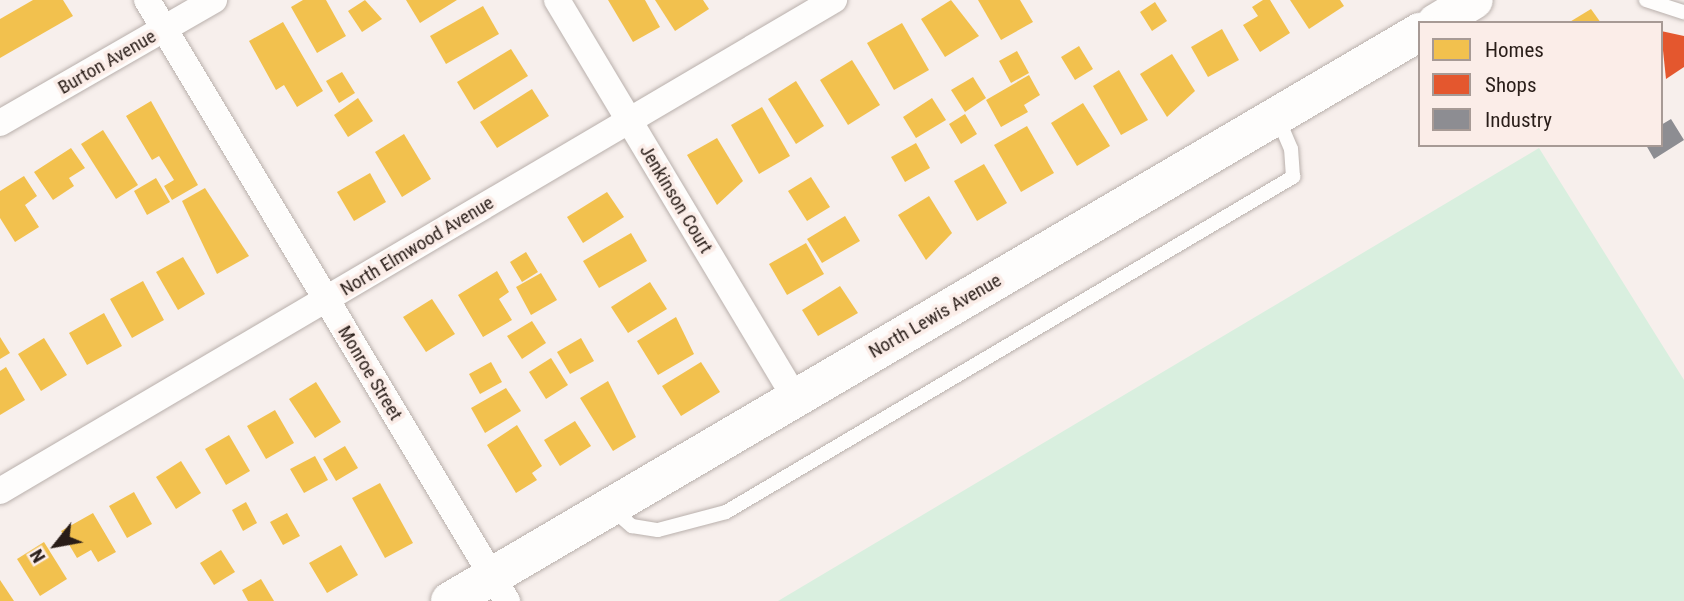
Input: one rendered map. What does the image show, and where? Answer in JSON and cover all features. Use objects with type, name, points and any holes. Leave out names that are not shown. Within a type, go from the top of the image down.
[{"type":"main road","points":[[1439,21],[1474,0]]},
{"type":"main road","name":"North Lewis Avenue","points":[[450,601],[500,589],[610,507],[1418,33]]},
{"type":"street","name":"Monroe Street","points":[[147,0],[500,589]]},
{"type":"street","name":"Burton Avenue","points":[[0,123],[214,0]]},
{"type":"street","name":"Jenkinson Court","points":[[557,0],[795,398]]},
{"type":"street","name":"North Elmwood Avenue","points":[[0,491],[834,0]]},
{"type":"lane","points":[[1646,0],[1684,12]]},
{"type":"lane","points":[[610,507],[632,526],[658,530],[726,512],[1293,177],[1291,149],[1277,116]]},
{"type":"green space","points":[[1539,148],[1684,380],[1684,601],[778,601]]},
{"type":"building: Homes","points":[[33,0],[63,0],[73,16],[0,58],[0,19]]},
{"type":"building: Homes","points":[[303,0],[326,0],[346,36],[317,53],[291,7]]},
{"type":"building: Homes","points":[[365,0],[382,19],[362,32],[348,11]]},
{"type":"building: Homes","points":[[406,0],[457,0],[420,23]]},
{"type":"building: Homes","points":[[608,0],[645,0],[660,27],[633,42]]},
{"type":"building: Homes","points":[[655,0],[703,0],[709,9],[675,31]]},
{"type":"building: Homes","points":[[951,0],[979,36],[945,57],[921,19]]},
{"type":"building: Homes","points":[[978,0],[1020,0],[1033,22],[1001,40]]},
{"type":"building: Homes","points":[[1263,0],[1270,0],[1290,33],[1260,52],[1243,25],[1258,16],[1252,7]]},
{"type":"building: Homes","points":[[1290,0],[1340,0],[1344,6],[1309,29]]},
{"type":"building: Homes","points":[[1155,2],[1167,21],[1152,31],[1140,12]]},
{"type":"building: Homes","points":[[483,6],[499,34],[446,64],[430,36]]},
{"type":"building: Homes","points":[[1591,9],[1600,21],[1571,21]]},
{"type":"building: Homes","points":[[283,22],[323,91],[297,107],[284,85],[276,90],[249,41]]},
{"type":"building: Homes","points":[[902,23],[929,70],[894,90],[867,43]]},
{"type":"building: Homes","points":[[1222,29],[1239,60],[1208,77],[1191,47]]},
{"type":"building: Homes","points":[[1079,46],[1093,69],[1075,80],[1061,57]]},
{"type":"building: Homes","points":[[511,49],[528,76],[474,110],[457,82]]},
{"type":"building: Homes","points":[[1017,51],[1029,73],[1011,83],[999,61]]},
{"type":"building: Homes","points":[[1172,54],[1195,91],[1167,117],[1140,74]]},
{"type":"building: Homes","points":[[852,60],[880,105],[848,125],[820,80]]},
{"type":"building: Homes","points":[[1119,70],[1148,120],[1121,135],[1093,86]]},
{"type":"building: Homes","points":[[342,72],[355,93],[339,103],[326,81]]},
{"type":"building: Homes","points":[[1029,75],[1040,95],[1024,105],[1028,112],[1001,127],[986,100]]},
{"type":"building: Homes","points":[[973,77],[986,98],[965,112],[951,90]]},
{"type":"building: Homes","points":[[796,81],[824,126],[796,144],[768,99]]},
{"type":"building: Homes","points":[[532,89],[549,116],[497,148],[480,122]]},
{"type":"building: Homes","points":[[358,98],[373,121],[348,137],[334,115]]},
{"type":"building: Homes","points":[[932,98],[946,120],[916,138],[903,117]]},
{"type":"building: Homes","points":[[151,101],[198,185],[172,200],[164,186],[174,180],[159,156],[152,160],[126,116]]},
{"type":"building: Homes","points":[[1083,103],[1110,146],[1077,166],[1051,123]]},
{"type":"building: Homes","points":[[762,107],[790,156],[759,174],[731,125]]},
{"type":"building: Homes","points":[[965,114],[977,134],[961,144],[949,124]]},
{"type":"building: Homes","points":[[1027,126],[1054,173],[1021,192],[994,145]]},
{"type":"building: Homes","points":[[103,130],[138,185],[116,199],[81,144]]},
{"type":"building: Homes","points":[[404,134],[431,179],[402,197],[375,152]]},
{"type":"building: Homes","points":[[717,138],[743,181],[717,205],[687,155]]},
{"type":"building: Homes","points":[[916,143],[930,168],[905,182],[891,157]]},
{"type":"building: Homes","points":[[71,148],[85,168],[69,178],[74,186],[53,200],[34,172]]},
{"type":"building: Homes","points":[[984,164],[1007,203],[977,221],[954,181]]},
{"type":"building: Homes","points":[[370,173],[386,202],[354,221],[337,192]]},
{"type":"building: Homes","points":[[24,176],[37,196],[25,205],[39,227],[15,242],[0,218],[0,191]]},
{"type":"building: Homes","points":[[811,177],[830,207],[807,221],[788,191]]},
{"type":"building: Homes","points":[[156,178],[170,202],[147,215],[134,191]]},
{"type":"building: Homes","points":[[205,188],[249,256],[217,274],[182,201]]},
{"type":"building: Homes","points":[[607,192],[624,217],[583,243],[567,217]]},
{"type":"building: Homes","points":[[929,196],[952,233],[926,260],[898,215]]},
{"type":"building: Homes","points":[[845,216],[860,241],[822,263],[807,239]]},
{"type":"building: Homes","points":[[631,233],[647,261],[599,288],[583,261]]},
{"type":"building: Homes","points":[[806,243],[824,274],[787,295],[769,264]]},
{"type":"building: Homes","points":[[526,252],[538,272],[522,282],[510,262]]},
{"type":"building: Homes","points":[[183,257],[205,294],[178,310],[156,272]]},
{"type":"building: Homes","points":[[497,271],[509,292],[499,299],[512,320],[483,337],[458,295]]},
{"type":"building: Homes","points":[[541,273],[557,300],[531,315],[516,287]]},
{"type":"building: Homes","points":[[143,281],[164,320],[132,338],[110,299]]},
{"type":"building: Homes","points":[[650,282],[667,309],[628,333],[611,307]]},
{"type":"building: Homes","points":[[840,286],[858,313],[818,336],[802,310]]},
{"type":"building: Homes","points":[[432,299],[455,334],[426,352],[403,317]]},
{"type":"building: Homes","points":[[104,313],[122,346],[87,365],[69,333]]},
{"type":"building: Homes","points":[[676,317],[694,354],[658,375],[637,341]]},
{"type":"building: Homes","points":[[532,321],[546,343],[522,359],[507,336]]},
{"type":"building: Homes","points":[[0,337],[10,353],[0,359]]},
{"type":"building: Homes","points":[[44,338],[67,375],[41,391],[18,354]]},
{"type":"building: Homes","points":[[581,338],[594,361],[570,374],[557,352]]},
{"type":"building: Homes","points":[[551,358],[568,385],[546,399],[529,372]]},
{"type":"building: Homes","points":[[491,362],[502,382],[480,394],[469,374]]},
{"type":"building: Homes","points":[[701,362],[720,392],[681,416],[662,386]]},
{"type":"building: Homes","points":[[6,367],[25,400],[0,415],[0,371]]},
{"type":"building: Homes","points":[[608,381],[636,437],[613,451],[580,398]]},
{"type":"building: Homes","points":[[316,382],[341,422],[315,438],[289,399]]},
{"type":"building: Homes","points":[[506,388],[521,411],[485,433],[471,408]]},
{"type":"building: Homes","points":[[275,410],[294,443],[266,459],[247,426]]},
{"type":"building: Homes","points":[[575,421],[591,446],[560,466],[544,440]]},
{"type":"building: Homes","points":[[517,425],[542,466],[532,473],[537,480],[516,493],[487,445]]},
{"type":"building: Homes","points":[[229,435],[250,471],[226,485],[205,449]]},
{"type":"building: Homes","points":[[345,446],[358,468],[336,481],[323,459]]},
{"type":"building: Homes","points":[[315,456],[328,480],[304,493],[290,469]]},
{"type":"building: Homes","points":[[181,461],[201,493],[176,509],[156,477]]},
{"type":"building: Homes","points":[[380,483],[413,543],[385,558],[352,498]]},
{"type":"building: Homes","points":[[134,492],[152,524],[127,538],[109,506]]},
{"type":"building: Homes","points":[[246,502],[257,523],[243,531],[232,510]]},
{"type":"building: Homes","points":[[93,513],[116,552],[98,562],[91,550],[77,558],[61,531]]},
{"type":"building: Homes","points":[[287,513],[300,536],[283,545],[270,522]]},
{"type":"building: Homes","points":[[44,542],[67,579],[40,596],[17,559]]},
{"type":"building: Homes","points":[[341,545],[358,575],[327,593],[309,563]]},
{"type":"building: Homes","points":[[221,550],[235,572],[214,585],[200,563]]},
{"type":"building: Homes","points":[[261,579],[274,601],[248,601],[242,590]]},
{"type":"building: Homes","points":[[0,580],[14,601],[0,601]]},
{"type":"building: Shops","points":[[1663,31],[1684,36],[1684,67],[1666,79]]},
{"type":"building: Industry","points":[[1671,119],[1684,140],[1654,159],[1647,147],[1663,147],[1663,124]]}]
